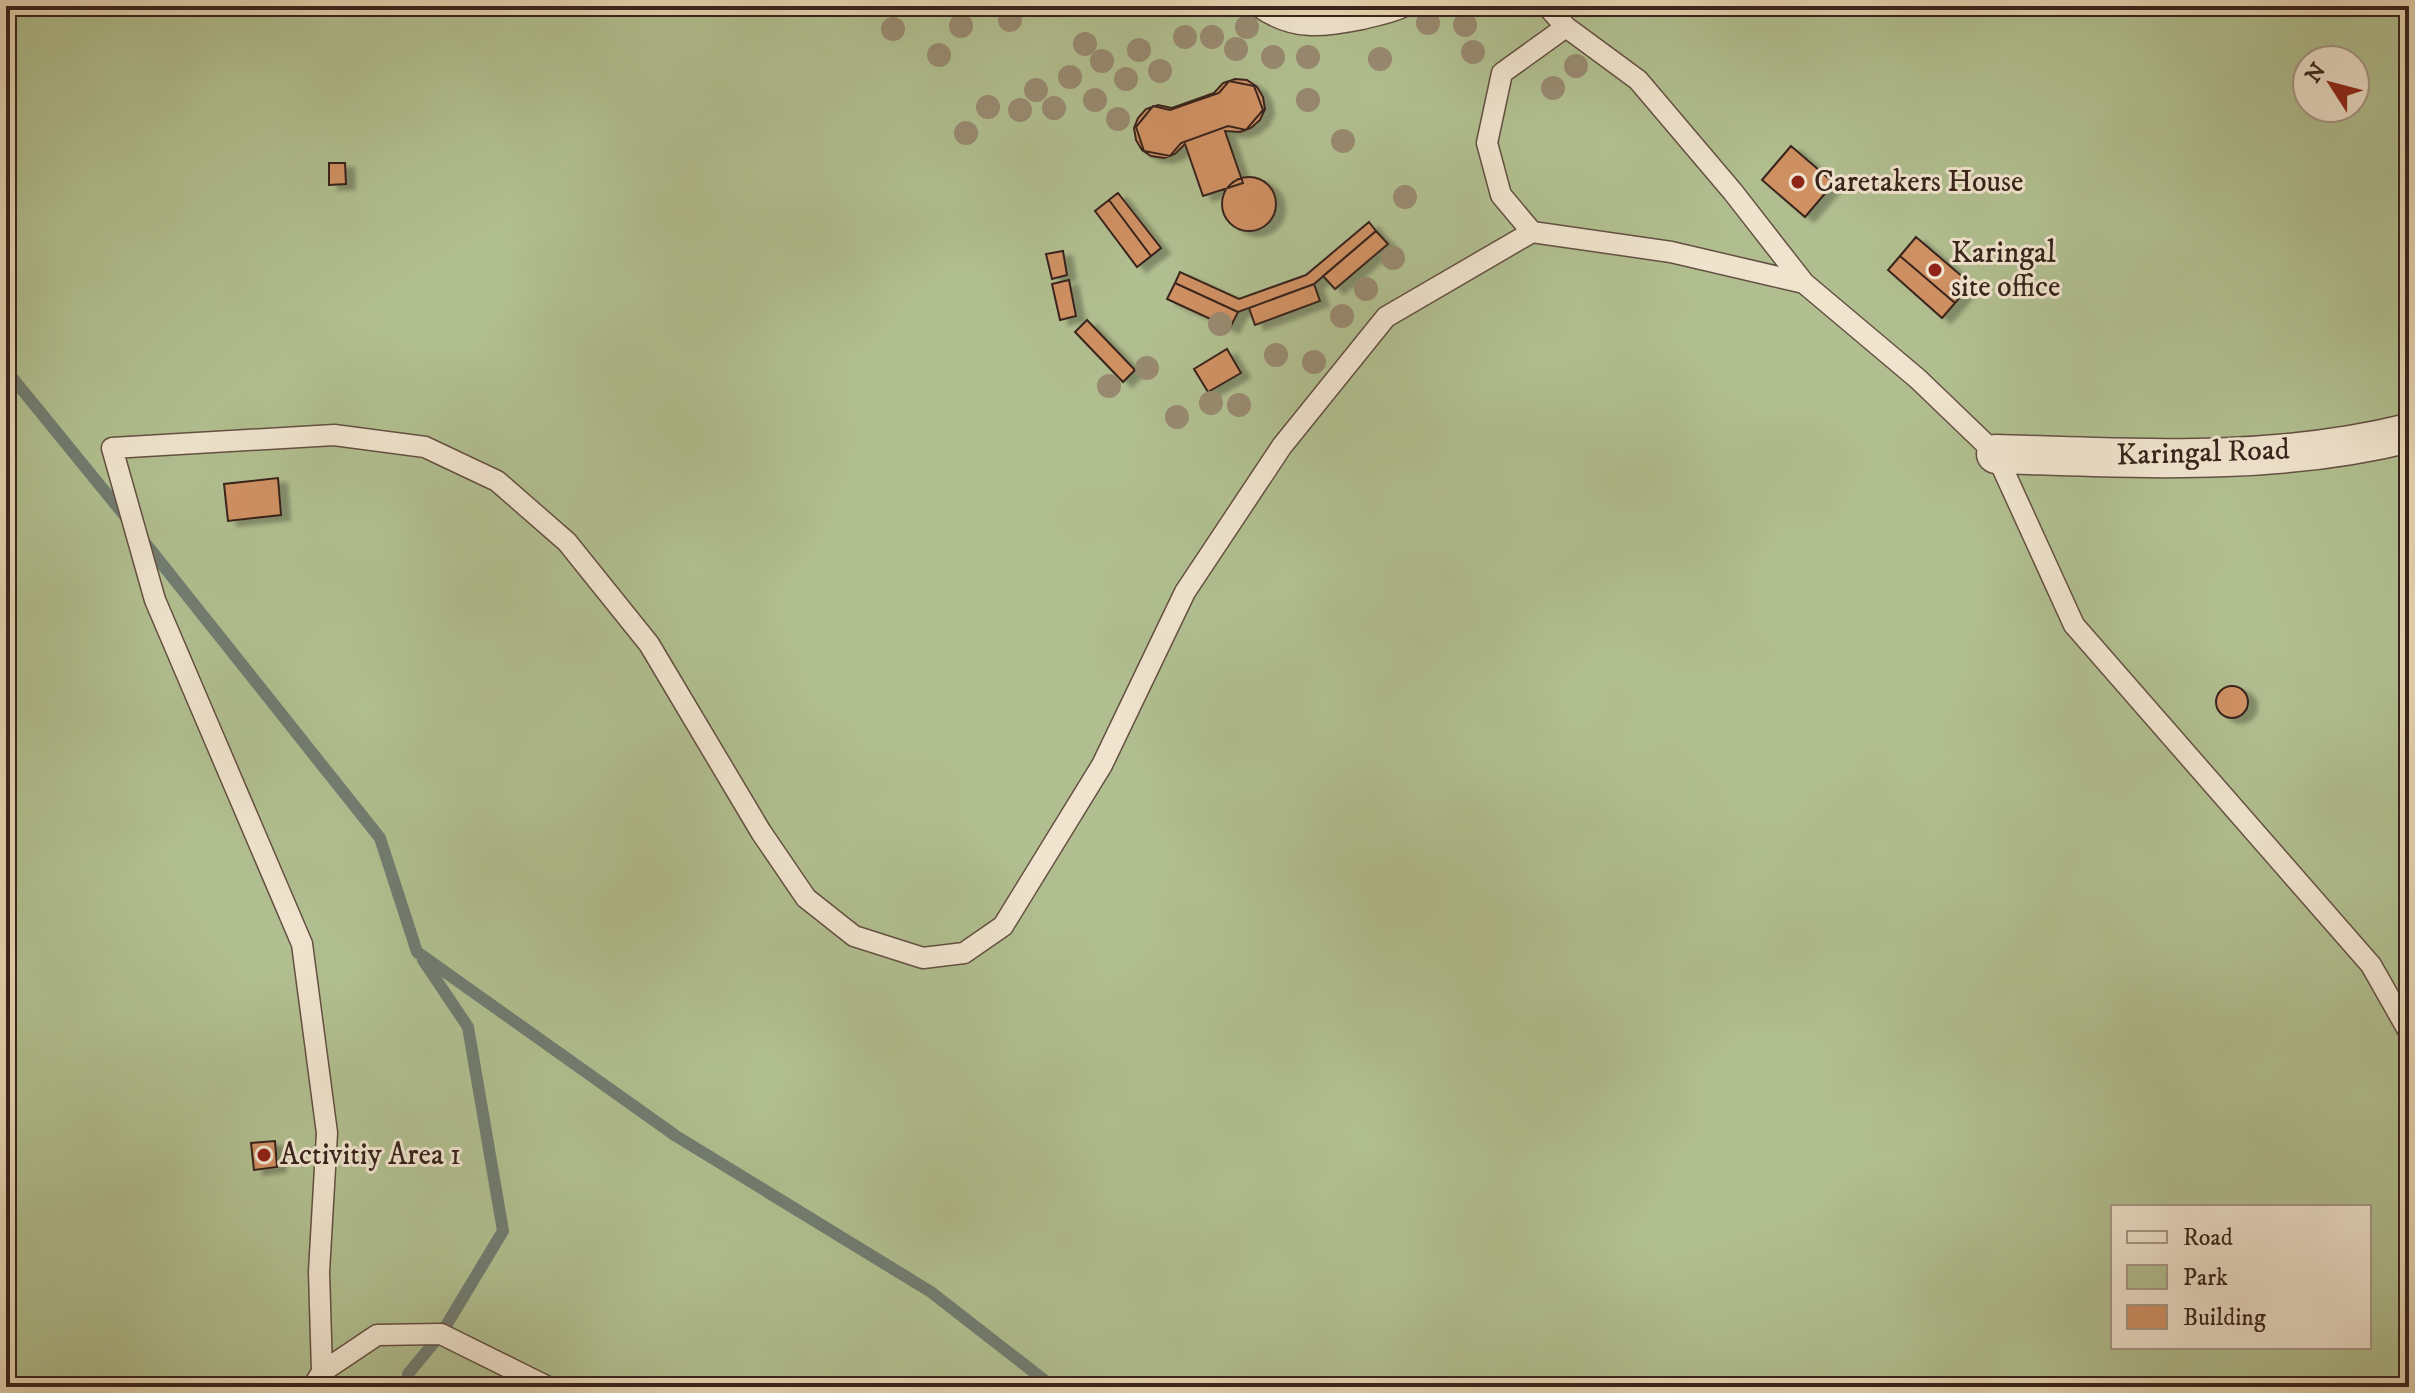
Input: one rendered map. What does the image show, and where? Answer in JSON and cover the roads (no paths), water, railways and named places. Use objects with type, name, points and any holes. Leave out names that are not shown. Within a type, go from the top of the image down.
[{"type":"street","name":"Karingal Road","points":[[1996,454],[2199,459],[2368,443],[2409,433]]},
{"type":"lane","points":[[1258,6],[1287,23],[1325,27],[1394,12],[1405,6]]},
{"type":"lane","points":[[1547,6],[1566,27],[1638,80],[1733,192],[1804,283],[1918,379],[1996,454],[2074,625],[2371,965],[2409,1032]]},
{"type":"lane","points":[[1532,232],[1501,195],[1487,143],[1502,73],[1566,27]]},
{"type":"lane","points":[[318,1380],[319,1272],[327,1133],[302,944],[155,600],[112,448],[334,435],[425,447],[497,481],[567,542],[649,644],[761,832],[806,898],[854,936],[923,958],[964,953],[1003,926],[1102,765],[1185,592],[1282,446],[1386,317],[1532,232],[1671,252],[1804,283]]},
{"type":"lane","points":[[318,1380],[377,1335],[441,1334],[548,1387]]},
{"type":"waterway","points":[[6,370],[129,521]]},
{"type":"waterway","points":[[142,539],[380,838],[417,952],[676,1136],[931,1292],[1053,1387]]},
{"type":"waterway","points":[[409,1387],[408,1374],[441,1334],[503,1231],[468,1027],[423,960]]},
{"type":"place","name":"Caretakers House","points":[[1798,182]]},
{"type":"place","name":"Karingal site office","points":[[1935,270]]},
{"type":"place","name":"Activitiy Area 1","points":[[264,1155]]}]
